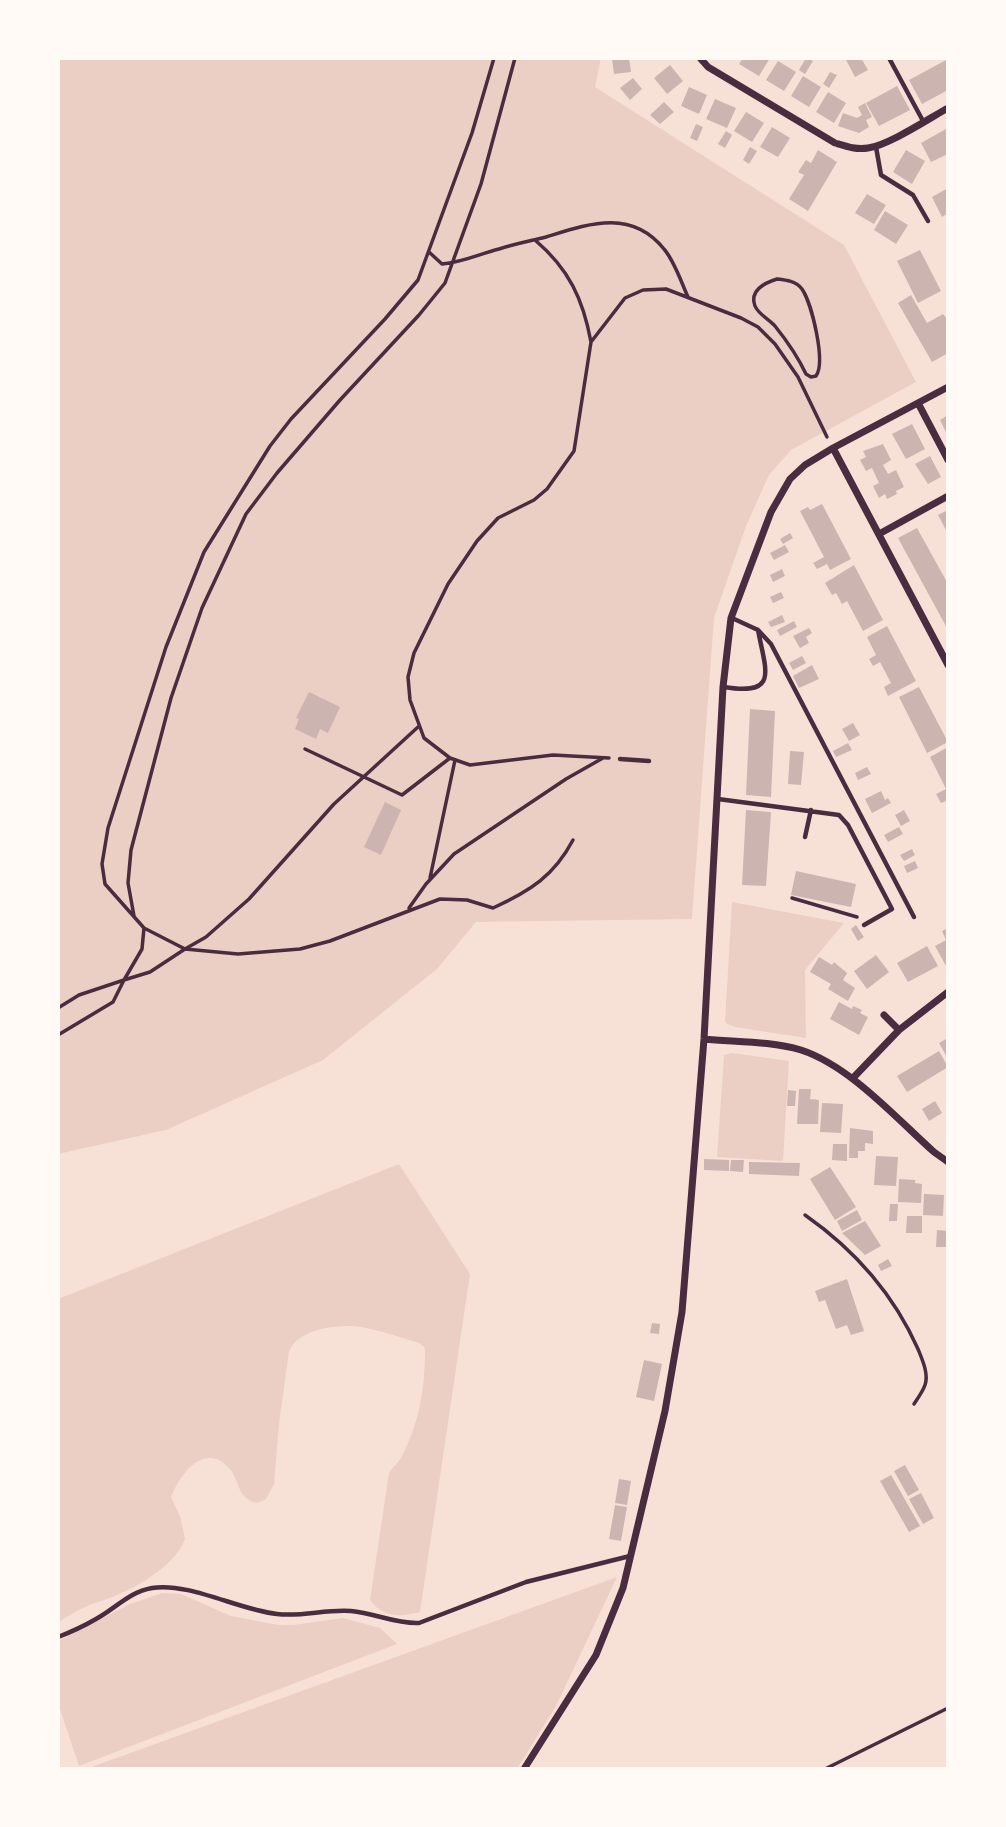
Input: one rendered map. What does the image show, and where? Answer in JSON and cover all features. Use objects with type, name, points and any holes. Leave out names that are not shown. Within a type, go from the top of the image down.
[{"type":"street","points":[[701,58],[708,67],[835,143],[850,148],[876,146],[948,108]]},
{"type":"street","points":[[524,1769],[596,1656],[623,1588],[665,1411],[682,1312],[704,1039],[723,687],[731,618],[771,512],[790,479],[805,465],[833,448],[948,387]]},
{"type":"street","points":[[918,403],[948,460]]},
{"type":"street","points":[[833,448],[948,665]]},
{"type":"street","points":[[879,534],[948,496]]},
{"type":"street","points":[[853,1078],[899,1030],[948,992]]},
{"type":"street","points":[[884,1015],[899,1030]]},
{"type":"street","points":[[704,1039],[775,1045],[801,1050],[824,1060],[853,1078],[948,1162]]},
{"type":"lane","points":[[889,58],[923,121]]},
{"type":"lane","points":[[876,146],[881,175],[913,195],[928,221]]},
{"type":"lane","points":[[731,618],[758,631],[771,644],[914,917]]},
{"type":"lane","points":[[723,687],[746,691],[756,690],[762,684],[765,677],[758,631]]},
{"type":"lane","points":[[621,759],[649,761]]},
{"type":"lane","points":[[717,799],[839,815],[848,825],[892,909],[864,925]]},
{"type":"lane","points":[[805,837],[811,810]]},
{"type":"lane","points":[[58,1637],[98,1619],[131,1595],[153,1588],[202,1595],[276,1614],[308,1615],[347,1610],[402,1624],[419,1623],[526,1582],[631,1556]]},
{"type":"path","points":[[494,58],[472,133],[418,279],[394,309],[291,419],[270,446],[204,552],[166,647],[108,828],[102,864],[105,884],[144,928],[185,950],[264,954],[300,950],[330,941],[440,899],[467,900],[493,908],[541,881],[562,860],[573,840]]},
{"type":"path","points":[[135,918],[128,883],[131,850],[171,698],[202,608],[246,514],[277,473],[445,283],[481,184],[515,58]]},
{"type":"path","points":[[429,252],[442,264],[452,264],[591,223],[614,222],[634,226],[666,251],[688,297]]},
{"type":"path","points":[[536,240],[552,254],[580,298],[591,342],[574,451],[547,489],[534,500],[498,517],[477,541],[448,584],[414,653],[408,677],[410,699],[424,738],[452,759],[470,765],[553,755],[621,759]]},
{"type":"path","points":[[777,279],[794,282],[802,289],[812,315],[817,340],[819,372],[816,376],[806,374],[783,337],[755,308],[754,296],[758,289],[766,282],[777,279]]},
{"type":"path","points":[[591,342],[625,298],[643,290],[666,289],[758,327],[775,344],[798,377],[833,448]]},
{"type":"path","points":[[775,344],[783,337]]},
{"type":"path","points":[[58,1008],[79,995],[150,972],[206,937],[249,899],[309,830],[418,727]]},
{"type":"path","points":[[305,749],[402,794],[452,759]]},
{"type":"path","points":[[407,910],[454,854],[566,779],[605,757]]},
{"type":"path","points":[[430,881],[438,850],[452,759]]},
{"type":"path","points":[[792,898],[855,915],[864,925]]},
{"type":"path","points":[[58,1035],[113,1002],[142,949],[144,928]]},
{"type":"path","points":[[805,1215],[858,1258],[882,1285],[905,1321],[924,1362],[926,1383],[914,1404]]},
{"type":"path","points":[[825,1769],[948,1708]]},
{"type":"shaded area","points":[[58,58],[601,58],[595,87],[844,245],[916,382],[791,450],[769,475],[746,526],[714,618],[692,919],[476,922],[437,969],[323,1060],[166,1130],[58,1154]]},
{"type":"shaded area","points":[[732,902],[844,923],[805,970],[806,1038],[735,1027],[725,1021]]},
{"type":"shaded area","points":[[732,1053],[789,1061],[783,1161],[717,1157],[724,1055]]},
{"type":"shaded area","points":[[399,1164],[470,1274],[420,1612],[393,1615],[381,1610],[370,1600],[389,1473],[402,1456],[417,1417],[424,1376],[425,1348],[419,1343],[378,1331],[345,1326],[308,1334],[300,1338],[289,1351],[274,1484],[266,1499],[257,1503],[250,1501],[242,1493],[227,1466],[218,1460],[201,1460],[186,1471],[171,1497],[180,1516],[185,1539],[179,1551],[146,1580],[58,1622],[58,1299]]},
{"type":"shaded area","points":[[617,1577],[556,1706],[517,1769],[86,1769]]},
{"type":"shaded area","points":[[162,1593],[181,1594],[231,1616],[278,1625],[343,1618],[380,1628],[397,1644],[79,1766],[58,1703],[58,1641],[130,1604]]},
{"type":"building","points":[[629,58],[631,72],[614,74],[612,59]]},
{"type":"building","points":[[743,58],[770,58],[759,76],[739,64]]},
{"type":"building","points":[[806,58],[813,61],[805,74],[799,70]]},
{"type":"building","points":[[845,58],[861,58],[868,70],[855,77]]},
{"type":"building","points":[[948,59],[948,90],[922,104],[909,80]]},
{"type":"building","points":[[778,61],[796,72],[784,91],[766,80]]},
{"type":"building","points":[[670,65],[683,81],[667,94],[654,78]]},
{"type":"building","points":[[830,72],[837,75],[829,88],[823,84]]},
{"type":"building","points":[[803,76],[821,87],[809,107],[791,96]]},
{"type":"building","points":[[633,78],[642,89],[630,100],[620,88]]},
{"type":"building","points":[[897,86],[910,110],[879,126],[866,103]]},
{"type":"building","points":[[689,87],[707,95],[699,114],[681,106]]},
{"type":"building","points":[[828,92],[846,103],[834,123],[816,112]]},
{"type":"building","points":[[715,99],[736,108],[727,128],[706,119]]},
{"type":"building","points":[[664,102],[674,112],[660,124],[650,115]]},
{"type":"building","points":[[865,103],[872,117],[866,120],[869,127],[859,133],[838,126],[843,113],[857,118],[862,115],[858,107]]},
{"type":"building","points":[[746,112],[764,123],[752,142],[734,131]]},
{"type":"building","points":[[696,124],[703,127],[697,141],[690,138]]},
{"type":"building","points":[[772,127],[790,138],[778,157],[760,147]]},
{"type":"building","points":[[946,129],[948,154],[931,162],[921,143]]},
{"type":"building","points":[[726,131],[732,135],[725,148],[718,144]]},
{"type":"building","points":[[750,147],[757,151],[749,164],[743,160]]},
{"type":"building","points":[[818,150],[837,162],[808,211],[789,199],[804,175],[798,172],[806,160],[811,163]]},
{"type":"building","points":[[906,150],[925,161],[912,184],[893,172]]},
{"type":"building","points":[[948,188],[948,213],[942,217],[932,197]]},
{"type":"building","points":[[867,194],[886,205],[874,224],[855,213]]},
{"type":"building","points":[[885,211],[908,225],[896,244],[874,230]]},
{"type":"building","points":[[920,250],[941,291],[918,303],[897,261]]},
{"type":"building","points":[[911,295],[927,323],[943,314],[948,320],[948,353],[932,362],[898,303]]},
{"type":"building","points":[[948,415],[948,436],[940,420]]},
{"type":"building","points":[[912,424],[925,449],[906,459],[892,434]]},
{"type":"building","points":[[883,444],[891,460],[883,465],[888,474],[896,470],[904,487],[887,499],[885,494],[879,498],[873,486],[879,483],[872,468],[866,471],[860,460],[866,457],[863,451]]},
{"type":"building","points":[[930,456],[941,477],[928,484],[915,464]]},
{"type":"building","points":[[822,504],[851,559],[830,570],[827,564],[817,569],[813,563],[824,557],[800,511]]},
{"type":"building","points":[[948,510],[948,534],[938,515]]},
{"type":"building","points":[[917,528],[948,584],[948,630],[898,538]]},
{"type":"building","points":[[790,533],[793,538],[783,544],[780,539]]},
{"type":"building","points":[[785,545],[789,552],[774,560],[770,553]]},
{"type":"building","points":[[854,565],[883,620],[863,631],[847,601],[842,604],[836,593],[832,595],[825,583]]},
{"type":"building","points":[[782,569],[785,576],[773,582],[770,575]]},
{"type":"building","points":[[781,592],[784,598],[773,603],[770,597]]},
{"type":"building","points":[[782,615],[785,622],[771,627],[768,622]]},
{"type":"building","points":[[794,621],[797,627],[780,636],[777,630]]},
{"type":"building","points":[[887,626],[916,681],[888,696],[884,687],[891,683],[880,662],[873,666],[869,659],[876,655],[867,637]]},
{"type":"building","points":[[809,628],[812,633],[806,637],[809,643],[800,648],[793,636]]},
{"type":"building","points":[[802,656],[806,663],[793,670],[789,663]]},
{"type":"building","points":[[812,665],[819,679],[799,688],[793,676]]},
{"type":"building","points":[[919,687],[948,742],[927,753],[899,697]]},
{"type":"building","points":[[309,692],[340,707],[328,733],[320,729],[316,739],[295,729],[299,719],[296,718]]},
{"type":"building","points":[[750,709],[775,711],[771,797],[746,795]]},
{"type":"building","points":[[853,723],[860,735],[849,741],[842,729]]},
{"type":"building","points":[[848,743],[852,750],[836,757],[833,751]]},
{"type":"building","points":[[948,747],[948,800],[941,803],[936,794],[946,789],[930,757]]},
{"type":"building","points":[[790,751],[804,752],[801,785],[788,784]]},
{"type":"building","points":[[867,767],[871,774],[858,780],[855,773]]},
{"type":"building","points":[[881,791],[885,800],[888,798],[891,803],[872,813],[865,799]]},
{"type":"building","points":[[385,802],[401,810],[381,855],[364,847]]},
{"type":"building","points":[[746,810],[771,812],[766,886],[742,885]]},
{"type":"building","points":[[904,810],[910,821],[901,826],[895,815]]},
{"type":"building","points":[[899,827],[903,834],[888,842],[884,835]]},
{"type":"building","points":[[912,849],[915,855],[904,861],[900,855]]},
{"type":"building","points":[[915,861],[918,868],[907,873],[904,866]]},
{"type":"building","points":[[796,871],[856,884],[851,907],[791,895]]},
{"type":"building","points":[[856,925],[864,937],[858,941],[851,929]]},
{"type":"building","points":[[948,928],[946,966],[935,946],[946,940],[942,931]]},
{"type":"building","points":[[927,946],[938,966],[908,982],[897,963]]},
{"type":"building","points":[[876,955],[889,972],[867,989],[854,971]]},
{"type":"building","points":[[819,957],[832,965],[834,962],[847,973],[843,980],[855,988],[848,1001],[828,989],[831,984],[810,972]]},
{"type":"building","points":[[839,1002],[852,1009],[853,1006],[862,1010],[860,1013],[868,1017],[859,1035],[830,1019]]},
{"type":"building","points":[[948,1038],[948,1059],[939,1043]]},
{"type":"building","points":[[939,1051],[948,1067],[907,1092],[897,1076]]},
{"type":"building","points":[[799,1089],[811,1089],[810,1099],[819,1100],[818,1124],[797,1124]]},
{"type":"building","points":[[788,1090],[796,1091],[795,1106],[787,1106]]},
{"type":"building","points":[[935,1101],[942,1113],[929,1121],[922,1109]]},
{"type":"building","points":[[822,1103],[843,1104],[841,1133],[820,1132]]},
{"type":"building","points":[[850,1128],[873,1131],[873,1144],[865,1143],[865,1151],[858,1151],[858,1158],[849,1158]]},
{"type":"building","points":[[833,1144],[847,1144],[847,1161],[832,1160]]},
{"type":"building","points":[[876,1156],[898,1157],[896,1186],[874,1185]]},
{"type":"building","points":[[704,1159],[729,1160],[729,1171],[704,1170]]},
{"type":"building","points":[[731,1160],[744,1160],[743,1172],[730,1171]]},
{"type":"building","points":[[749,1162],[800,1163],[799,1176],[749,1174]]},
{"type":"building","points":[[830,1167],[856,1207],[835,1220],[810,1179]]},
{"type":"building","points":[[899,1179],[915,1180],[915,1183],[922,1184],[921,1203],[898,1202]]},
{"type":"building","points":[[924,1194],[944,1195],[943,1216],[923,1215]]},
{"type":"building","points":[[890,1204],[898,1204],[897,1221],[889,1221]]},
{"type":"building","points":[[857,1210],[862,1220],[842,1231],[837,1221]]},
{"type":"building","points":[[907,1216],[922,1216],[922,1233],[906,1233]]},
{"type":"building","points":[[865,1221],[881,1246],[865,1255],[842,1233]]},
{"type":"building","points":[[937,1230],[948,1231],[948,1247],[936,1247]]},
{"type":"building","points":[[888,1259],[892,1266],[881,1271],[878,1265]]},
{"type":"building","points":[[847,1279],[864,1331],[851,1335],[847,1325],[836,1329],[825,1300],[819,1302],[815,1291]]},
{"type":"building","points":[[652,1323],[660,1324],[659,1334],[650,1333]]},
{"type":"building","points":[[644,1360],[662,1364],[654,1401],[636,1397]]},
{"type":"building","points":[[905,1465],[919,1490],[908,1496],[894,1471]]},
{"type":"building","points":[[891,1475],[920,1526],[909,1532],[880,1481]]},
{"type":"building","points":[[619,1479],[631,1481],[627,1505],[615,1503]]},
{"type":"building","points":[[921,1493],[934,1518],[923,1524],[909,1499]]},
{"type":"building","points":[[615,1505],[627,1507],[621,1541],[609,1539]]}]
